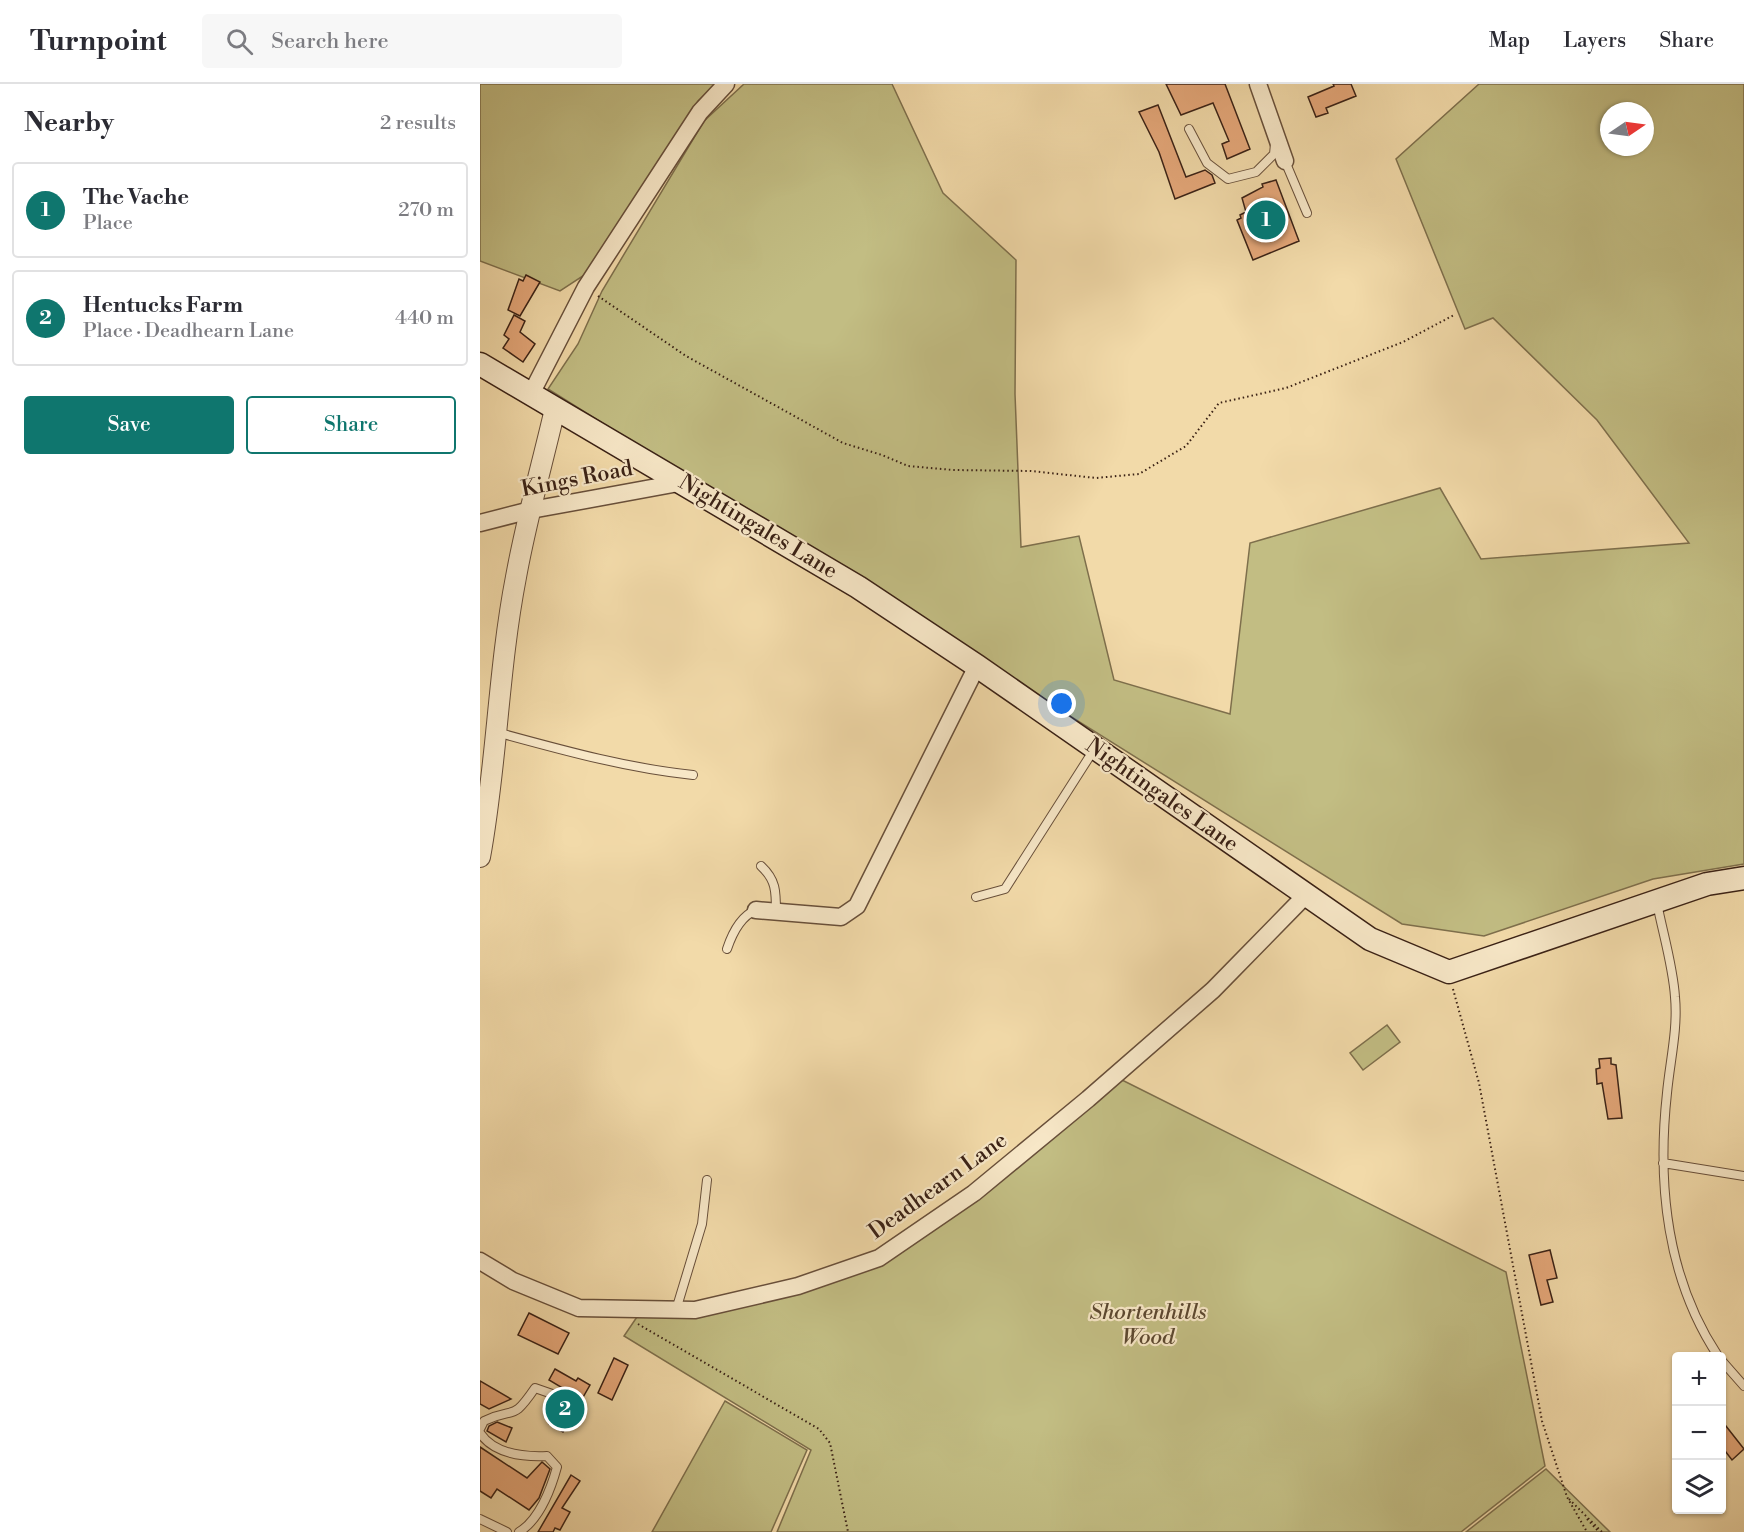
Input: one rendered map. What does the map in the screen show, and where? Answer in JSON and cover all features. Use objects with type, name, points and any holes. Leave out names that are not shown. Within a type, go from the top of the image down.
[{"type":"main road","name":"Nightingales Lane","points":[[480,364],[684,482],[858,587],[977,666],[1370,939],[1449,972]]},
{"type":"main road","points":[[1449,972],[1707,884],[1744,878]]},
{"type":"street","points":[[531,394],[586,287],[700,112],[726,84]]},
{"type":"street","points":[[1258,84],[1285,161]]},
{"type":"street","points":[[480,857],[489,809],[496,731],[516,578],[555,409]]},
{"type":"street","name":"Kings Road","points":[[480,523],[531,510],[684,482]]},
{"type":"street","points":[[756,910],[841,917],[856,906],[977,666]]},
{"type":"street","name":"Deadhearn Lane","points":[[480,1261],[513,1281],[579,1308],[695,1310],[798,1286],[879,1258],[974,1193],[1088,1099],[1213,990],[1305,896]]},
{"type":"lane","points":[[1189,129],[1207,163],[1228,179],[1246,176],[1265,165],[1274,154],[1275,135]]},
{"type":"lane","points":[[1285,161],[1307,213]]},
{"type":"lane","points":[[496,731],[589,757],[654,771],[693,775]]},
{"type":"lane","points":[[976,897],[1005,888],[1096,748]]},
{"type":"lane","points":[[760,866],[772,877],[776,889],[776,912]]},
{"type":"lane","points":[[1657,902],[1675,997],[1675,1034],[1666,1095],[1663,1163],[1672,1253],[1703,1333],[1715,1352]]},
{"type":"lane","points":[[727,949],[731,936],[749,913],[756,910]]},
{"type":"lane","points":[[1663,1163],[1744,1176]]},
{"type":"lane","points":[[676,1310],[702,1224],[707,1180]]},
{"type":"lane","points":[[1726,1366],[1744,1386]]},
{"type":"lane","points":[[519,1532],[529,1526],[553,1484],[557,1467],[547,1456],[530,1457],[495,1448],[485,1441],[480,1431],[484,1421],[495,1416],[515,1414],[535,1388],[558,1396]]},
{"type":"lane","points":[[480,1519],[507,1532]]},
{"type":"path","points":[[586,287],[686,356],[843,443],[908,466],[953,470],[1031,471],[1096,478],[1139,474],[1186,446],[1219,403],[1286,388],[1403,342],[1454,315]]},
{"type":"path","points":[[1449,972],[1479,1083],[1542,1421],[1567,1497],[1587,1532]]},
{"type":"path","points":[[612,1310],[819,1429],[831,1443],[848,1532]]},
{"type":"path","points":[[1567,1497],[1600,1532]]},
{"type":"green space","points":[[480,84],[716,84],[698,101],[589,272],[560,291],[480,261]]},
{"type":"green space","points":[[744,84],[892,84],[943,193],[1016,260],[1015,394],[1021,547],[1079,536],[1114,680],[1230,714],[1250,543],[1440,488],[1481,559],[1689,543],[1597,420],[1493,318],[1465,329],[1396,159],[1479,84],[1744,84],[1744,864],[1653,879],[1484,936],[1402,924],[548,389],[578,344],[602,291],[704,121]]},
{"type":"green space","points":[[1387,1025],[1400,1042],[1363,1070],[1350,1053]]},
{"type":"green space","name":"Shortenhills Wood","points":[[1120,1079],[1506,1272],[1545,1466],[1461,1532],[777,1532],[811,1450],[624,1336],[639,1314],[878,1264]]},
{"type":"green space","points":[[725,1401],[807,1450],[771,1532],[652,1532]]},
{"type":"green space","points":[[1546,1469],[1610,1532],[1466,1532]]},
{"type":"building","points":[[1166,84],[1225,84],[1250,149],[1227,159],[1222,144],[1229,141],[1213,103],[1181,115]]},
{"type":"building","points":[[1333,84],[1351,84],[1356,96],[1326,108],[1328,113],[1316,117],[1308,97],[1334,86]]},
{"type":"building","points":[[1158,105],[1186,177],[1205,170],[1212,175],[1215,183],[1175,199],[1159,152],[1139,112]]},
{"type":"building","points":[[1276,180],[1299,241],[1253,260],[1237,220],[1246,212],[1242,198],[1263,187],[1262,184]]},
{"type":"building","points":[[526,275],[540,282],[520,316],[508,310],[519,279],[523,281]]},
{"type":"building","points":[[514,315],[525,321],[520,332],[535,344],[523,362],[503,348],[509,339],[504,335]]},
{"type":"building","points":[[1611,1058],[1611,1064],[1616,1065],[1622,1118],[1608,1119],[1602,1083],[1597,1084],[1596,1069],[1600,1068],[1599,1059]]},
{"type":"building","points":[[1550,1250],[1557,1278],[1547,1280],[1553,1302],[1541,1305],[1529,1255]]},
{"type":"building","points":[[529,1313],[569,1333],[558,1354],[518,1335]]},
{"type":"building","points":[[614,1358],[628,1365],[612,1400],[598,1393]]},
{"type":"building","points":[[555,1369],[576,1381],[578,1378],[590,1385],[563,1432],[549,1424],[553,1417],[550,1415],[564,1399],[566,1390],[549,1380]]},
{"type":"building","points":[[480,1381],[511,1399],[489,1409],[480,1404]]},
{"type":"building","points":[[497,1422],[512,1428],[506,1442],[487,1431],[489,1426]]},
{"type":"building","points":[[1726,1426],[1744,1449],[1732,1460],[1726,1452]]},
{"type":"building","points":[[480,1447],[527,1478],[542,1462],[550,1469],[539,1498],[529,1510],[497,1489],[491,1498],[480,1491]]},
{"type":"building","points":[[571,1475],[580,1481],[562,1508],[570,1512],[560,1530],[555,1528],[553,1532],[538,1532]]},
{"type":"place","name":"The Vache","points":[[1266,220]]},
{"type":"place","name":"Hentucks Farm","points":[[565,1409]]}]
